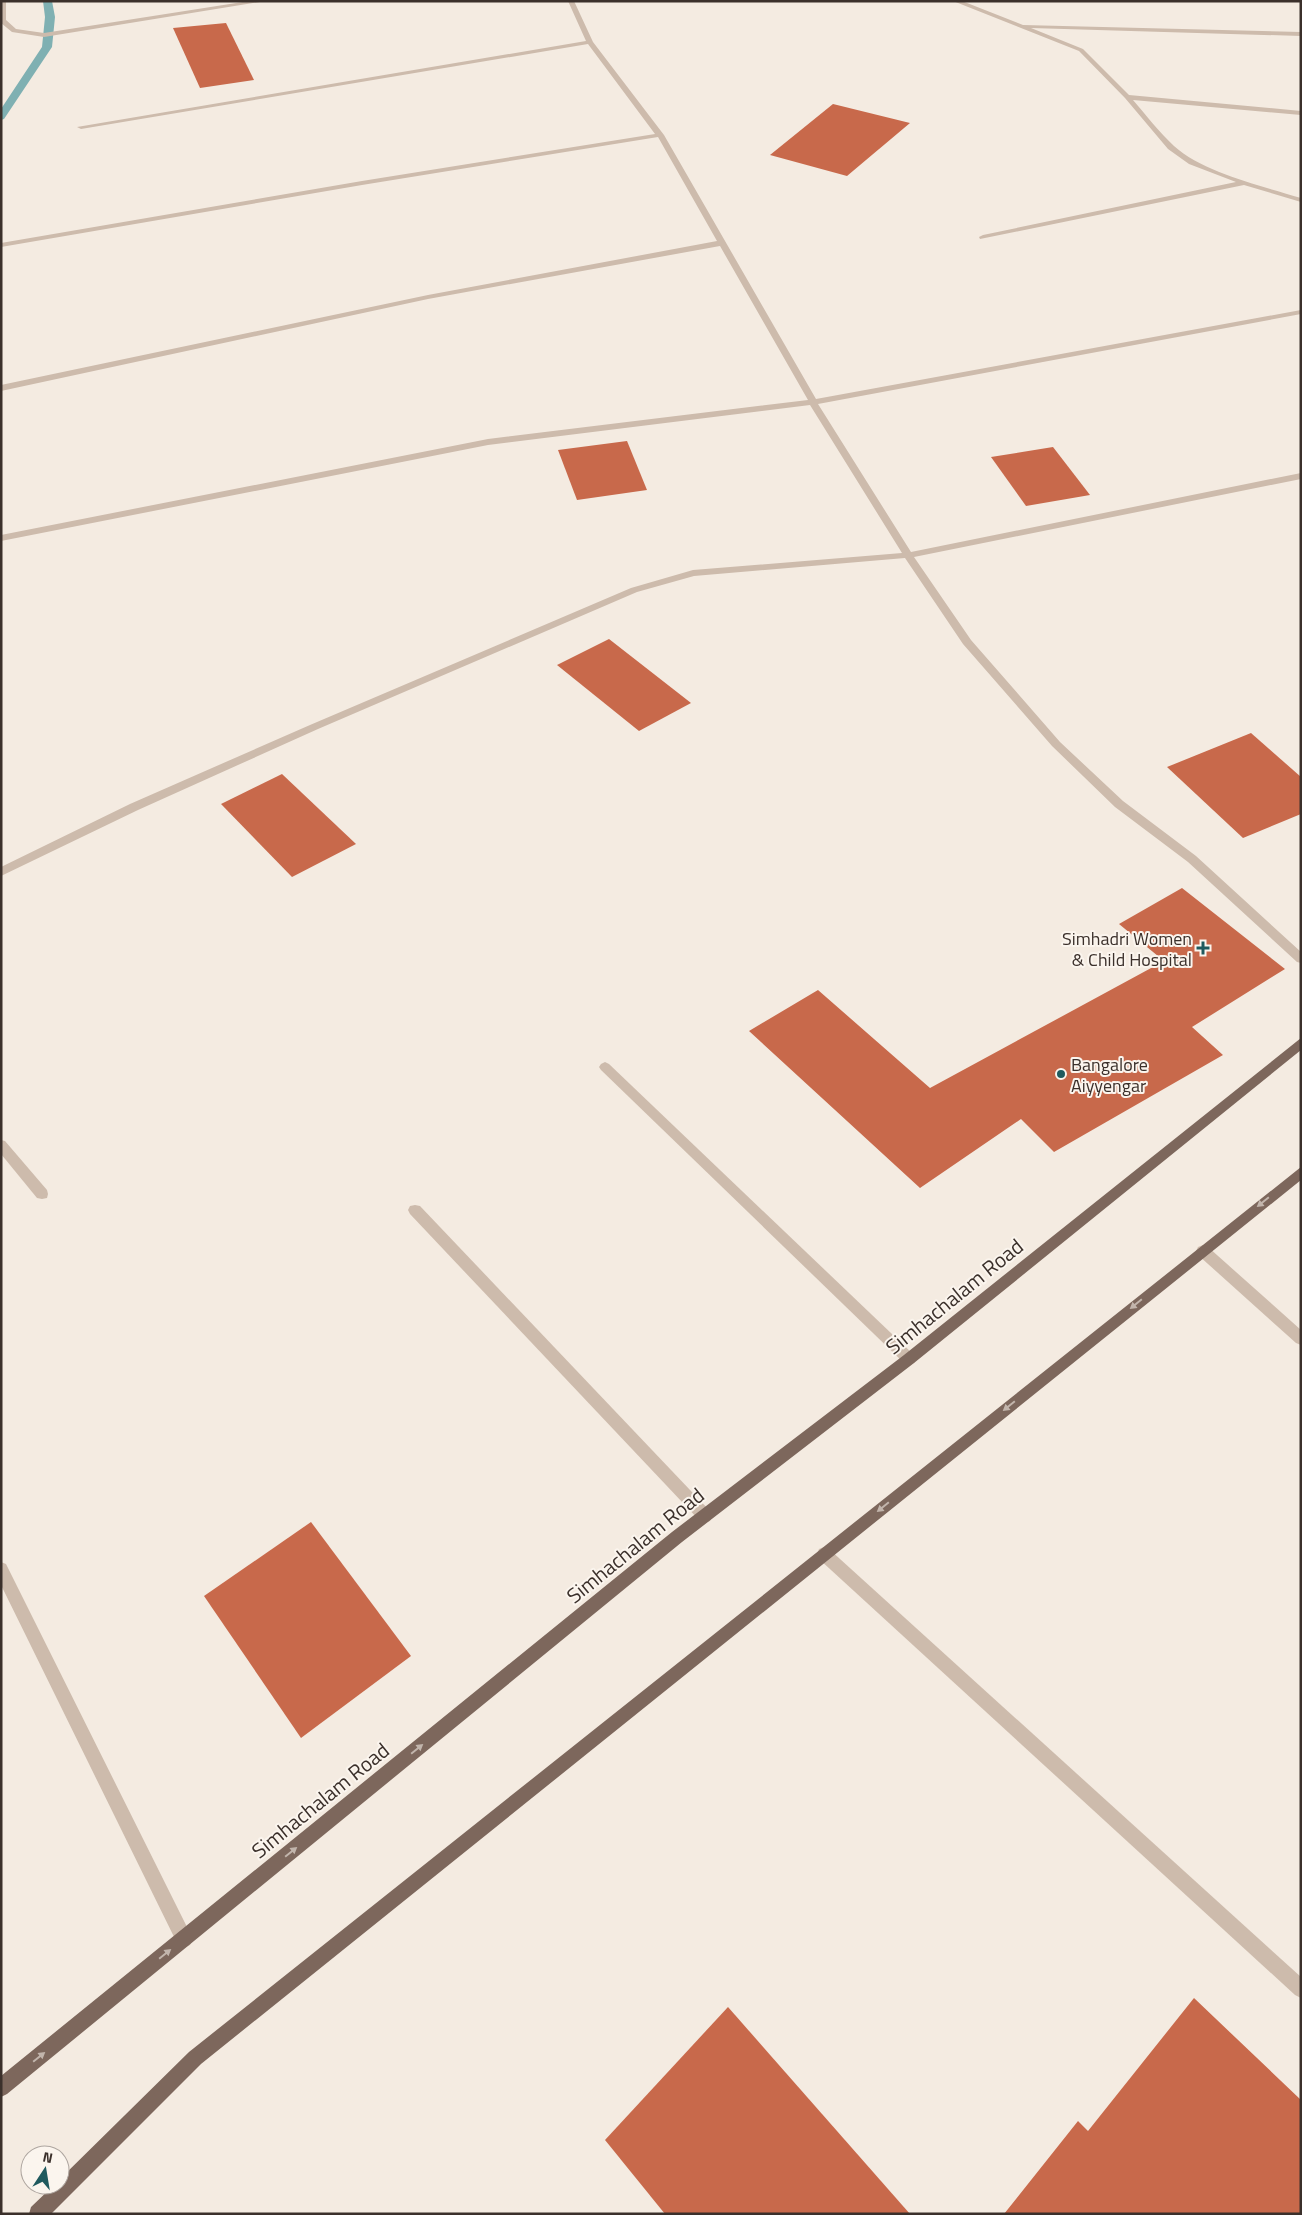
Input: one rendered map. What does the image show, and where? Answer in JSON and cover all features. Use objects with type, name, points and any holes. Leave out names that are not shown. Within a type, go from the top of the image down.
[{"type":"main road","name":"Simhachalam Road","points":[[1,2088],[705,1516],[909,1359],[1301,1043]]},
{"type":"main road","points":[[38,2214],[195,2058],[1301,1172]]},
{"type":"street","points":[[3,1],[3,21],[14,31],[44,35],[263,1]]},
{"type":"street","points":[[571,1],[590,42],[660,135],[813,402],[908,555],[967,642],[1056,744],[1119,804],[1192,859],[1301,959]]},
{"type":"street","points":[[956,1],[1081,50],[1127,96],[1171,147],[1192,162],[1244,183],[1301,200]]},
{"type":"street","points":[[1016,26],[1301,34]]},
{"type":"street","points":[[81,127],[590,42]]},
{"type":"street","points":[[1127,96],[1301,113]]},
{"type":"street","points":[[1,245],[372,181],[660,135]]},
{"type":"street","points":[[983,237],[1244,183]]},
{"type":"street","points":[[1,388],[428,297],[722,243]]},
{"type":"street","points":[[1,538],[488,442],[813,402],[1301,312]]},
{"type":"street","points":[[1,872],[134,807],[296,735],[634,590],[693,573],[908,555],[1301,476]]},
{"type":"street","points":[[605,1067],[909,1359]]},
{"type":"street","points":[[1,1145],[42,1194]]},
{"type":"street","points":[[415,1210],[705,1516]]},
{"type":"street","points":[[1202,1251],[1301,1339]]},
{"type":"street","points":[[824,1554],[1301,1989]]},
{"type":"street","points":[[1,1569],[184,1939]]},
{"type":"building","points":[[226,23],[254,80],[200,88],[173,28]]},
{"type":"building","points":[[833,104],[910,123],[847,176],[770,155]]},
{"type":"building","points":[[627,441],[647,490],[577,500],[558,450]]},
{"type":"building","points":[[1053,447],[1090,495],[1026,506],[991,457]]},
{"type":"building","points":[[609,639],[691,703],[639,731],[557,665]]},
{"type":"building","points":[[1251,733],[1301,777],[1301,814],[1243,838],[1167,767]]},
{"type":"building","points":[[282,774],[356,844],[292,877],[221,804]]},
{"type":"building","points":[[1182,888],[1285,969],[1192,1027],[1223,1055],[1054,1152],[1021,1119],[920,1188],[749,1031],[818,990],[930,1088],[1164,961],[1119,924]]},
{"type":"building","points":[[311,1522],[411,1656],[301,1738],[204,1596]]},
{"type":"building","points":[[1194,1998],[1301,2100],[1301,2214],[1004,2214],[1078,2121],[1088,2131]]},
{"type":"building","points":[[728,2007],[910,2214],[665,2214],[605,2140]]},
{"type":"waterway","points":[[1,117],[47,47],[50,17],[47,1]]},
{"type":"place","name":"Simhadri Women & Child Hospital","points":[[1203,948]]},
{"type":"place","name":"Bangalore Aiyyengar","points":[[1061,1074]]}]
